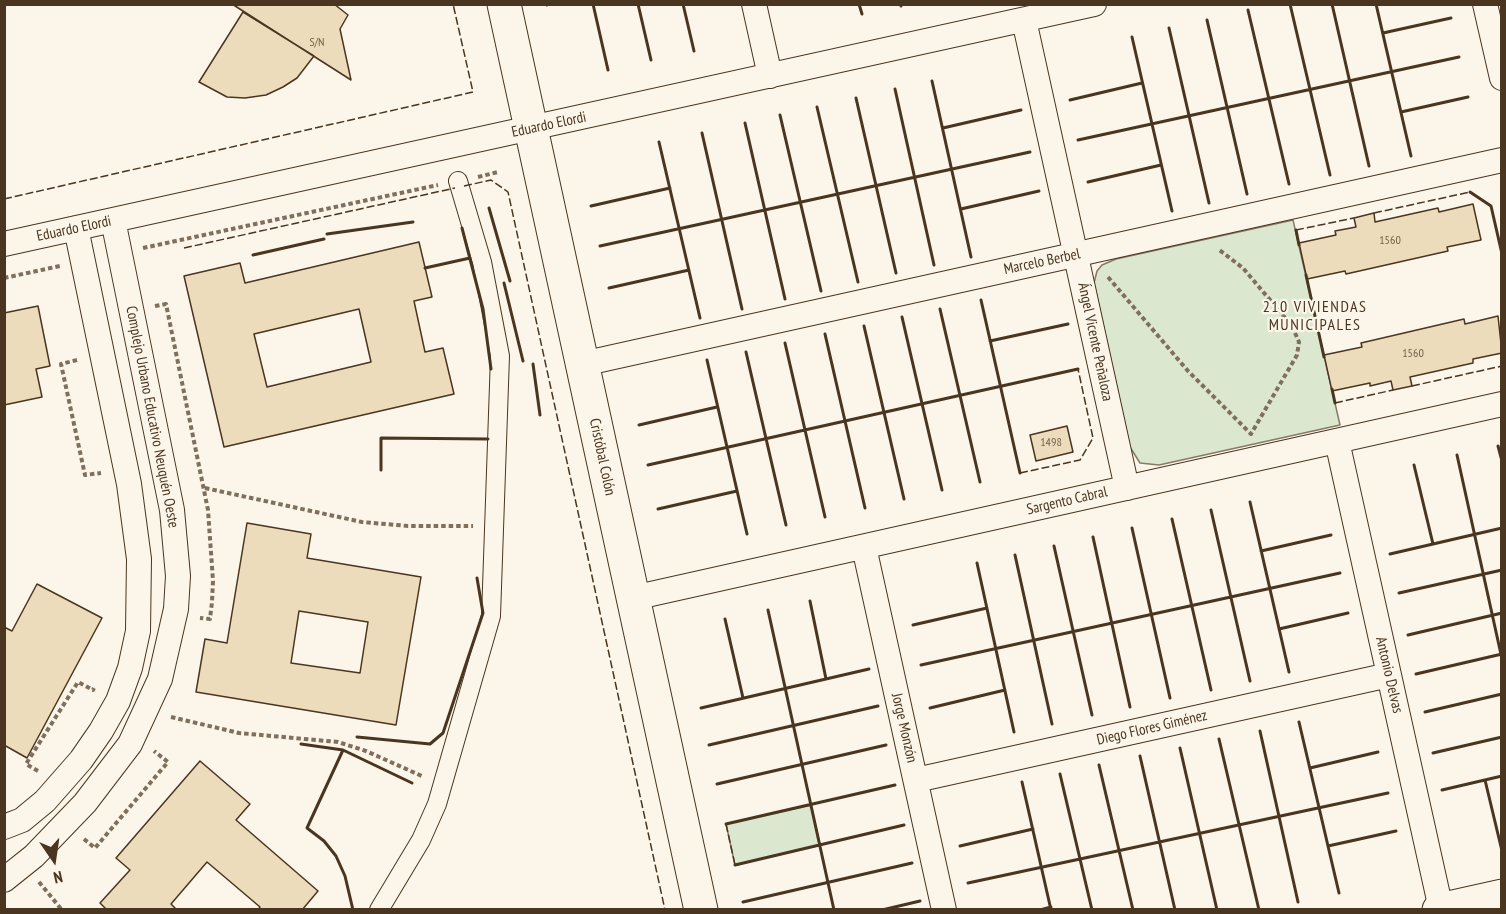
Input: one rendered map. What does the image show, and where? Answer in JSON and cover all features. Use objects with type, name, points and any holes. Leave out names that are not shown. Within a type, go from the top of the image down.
[{"type":"main road","name":"Cristóbal Colón","points":[[504,4],[700,909]]},
{"type":"main road","points":[[1440,909],[1502,896]]},
{"type":"street","points":[[754,4],[770,76]]},
{"type":"street","name":"Eduardo Elordi","points":[[4,244],[1094,4]]},
{"type":"street","points":[[1485,4],[1502,78]]},
{"type":"street","name":"Ángel Vicente Peñaloza","points":[[1024,20],[1127,488]]},
{"type":"street","name":"Marcelo Berbel","points":[[582,364],[1502,160]]},
{"type":"street","points":[[380,909],[430,822],[443,786],[488,633],[492,596],[500,356],[482,262],[458,181]]},
{"type":"street","name":"Complejo Urbano Educativo Neuquén Oeste","points":[[4,880],[60,831],[109,774],[129,744],[160,679],[170,643],[178,576],[167,478],[113,220]]},
{"type":"street","points":[[4,827],[22,820],[45,801],[81,760],[118,701],[130,668],[138,631],[140,596],[129,484],[76,228]]},
{"type":"street","name":"Sargento Cabral","points":[[633,598],[1502,404]]},
{"type":"street","name":"Antonio Delvas","points":[[1336,441],[1440,909]]},
{"type":"street","points":[[129,484],[167,478]]},
{"type":"street","name":"Jorge Monzón","points":[[864,547],[944,909]]},
{"type":"street","points":[[130,668],[160,679]]},
{"type":"street","name":"Diego Flores Giménez","points":[[916,780],[1389,675]]},
{"type":"path","points":[[140,249],[498,172]]},
{"type":"path","points":[[1209,244],[1243,268],[1292,326],[1299,342],[1297,355],[1251,434]]},
{"type":"path","points":[[4,278],[64,265]]},
{"type":"path","points":[[57,266],[60,278]]},
{"type":"path","points":[[1100,283],[1105,274],[1188,371],[1251,434]]},
{"type":"path","points":[[76,348],[78,360],[61,364],[85,475],[101,472],[103,482]]},
{"type":"path","points":[[1240,436],[1262,431]]},
{"type":"path","points":[[205,488],[386,525],[495,526]]},
{"type":"path","points":[[31,778],[38,772],[26,764],[78,682],[93,690],[99,680]]},
{"type":"path","points":[[165,715],[238,733],[338,742],[366,751],[443,786]]},
{"type":"path","points":[[38,880],[62,909]]},
{"type":"green space","points":[[1293,220],[1340,425],[1159,465],[1140,463],[1130,447],[1094,283],[1097,271],[1102,265],[1116,259]]},
{"type":"green space","points":[[811,805],[820,845],[735,865],[726,824]]},
{"type":"building","points":[[232,4],[334,4],[348,15],[340,29],[351,80]]},
{"type":"building","points":[[243,12],[314,56],[297,78],[283,87],[266,95],[245,98],[227,97],[199,82]]},
{"type":"building","points":[[1473,204],[1481,240],[1447,247],[1448,251],[1346,274],[1345,271],[1307,279],[1299,243],[1336,235],[1335,231],[1356,227],[1354,218],[1374,213],[1375,222],[1438,208],[1439,212]]},
{"type":"building","points":[[419,242],[432,297],[414,301],[425,352],[443,348],[454,394],[224,447],[184,276],[240,263],[245,283]],"holes":[[[359,309],[371,362],[267,387],[254,334]]]},
{"type":"building","points":[[38,306],[50,366],[36,369],[42,397],[4,405],[4,313]]},
{"type":"building","points":[[1498,316],[1502,353],[1473,359],[1473,363],[1410,377],[1412,386],[1393,390],[1391,381],[1332,391],[1324,355],[1362,347],[1361,343],[1464,319],[1465,324]]},
{"type":"building","points":[[1067,426],[1073,452],[1036,461],[1030,435]]},
{"type":"building","points":[[247,523],[311,534],[307,558],[421,577],[396,725],[196,692],[205,639],[227,643]],"holes":[[[299,611],[368,622],[360,673],[291,663]]]},
{"type":"building","points":[[37,584],[102,618],[27,758],[4,745],[4,627],[12,631]]},
{"type":"building","points":[[200,761],[250,804],[236,820],[318,891],[302,910],[258,910],[260,907],[207,862],[171,904],[177,910],[107,910],[100,903],[130,870],[116,858]]},
{"type":"fence","points":[[4,199],[473,92],[453,4]]},
{"type":"fence","points":[[464,186],[491,180],[508,192],[665,910]]},
{"type":"fence","points":[[184,248],[455,188]]},
{"type":"fence","points":[[1374,213],[1470,192]]},
{"type":"fence","points":[[1296,230],[1354,218]]},
{"type":"fence","points":[[1412,386],[1502,366]]},
{"type":"fence","points":[[1020,473],[1080,460],[1093,438],[1078,369]]},
{"type":"fence","points":[[1335,403],[1393,390]]},
{"type":"fence","points":[[726,824],[735,865]]},
{"type":"wall","points":[[593,4],[608,70]]},
{"type":"wall","points":[[638,4],[651,60]]},
{"type":"wall","points":[[683,4],[694,51]]},
{"type":"wall","points":[[859,4],[862,14]]},
{"type":"wall","points":[[1290,4],[1330,175]]},
{"type":"wall","points":[[1332,4],[1369,166]]},
{"type":"wall","points":[[1376,4],[1411,156]]},
{"type":"wall","points":[[1248,10],[1289,184]]},
{"type":"wall","points":[[1383,33],[1451,18]]},
{"type":"wall","points":[[1207,20],[1247,194]]},
{"type":"wall","points":[[1169,28],[1209,203]]},
{"type":"wall","points":[[1132,37],[1172,211]]},
{"type":"wall","points":[[1078,140],[1459,57]]},
{"type":"wall","points":[[932,81],[971,257]]},
{"type":"wall","points":[[1070,100],[1142,83]]},
{"type":"wall","points":[[895,89],[934,265]]},
{"type":"wall","points":[[1401,112],[1468,97]]},
{"type":"wall","points":[[856,98],[896,273]]},
{"type":"wall","points":[[817,107],[858,282]]},
{"type":"wall","points":[[943,128],[1021,110]]},
{"type":"wall","points":[[780,115],[821,291]]},
{"type":"wall","points":[[745,123],[785,299]]},
{"type":"wall","points":[[702,133],[742,309]]},
{"type":"wall","points":[[659,142],[700,318]]},
{"type":"wall","points":[[600,246],[1030,152]]},
{"type":"wall","points":[[1088,182],[1161,165]]},
{"type":"wall","points":[[591,206],[670,188]]},
{"type":"wall","points":[[961,209],[1039,191]]},
{"type":"wall","points":[[1470,192],[1491,206],[1502,254]]},
{"type":"wall","points":[[489,208],[510,281]]},
{"type":"wall","points":[[327,234],[413,222]]},
{"type":"wall","points":[[462,228],[483,309],[491,369]]},
{"type":"wall","points":[[1296,230],[1299,245]]},
{"type":"wall","points":[[253,255],[324,239]]},
{"type":"wall","points":[[425,268],[470,258]]},
{"type":"wall","points":[[609,288],[689,270]]},
{"type":"wall","points":[[1306,275],[1324,357]]},
{"type":"wall","points":[[504,283],[523,361]]},
{"type":"wall","points":[[981,300],[1020,473]]},
{"type":"wall","points":[[940,309],[980,482]]},
{"type":"wall","points":[[902,317],[942,490]]},
{"type":"wall","points":[[990,341],[1068,324]]},
{"type":"wall","points":[[864,326],[904,499]]},
{"type":"wall","points":[[825,334],[865,508]]},
{"type":"wall","points":[[785,343],[825,517]]},
{"type":"wall","points":[[746,352],[786,525]]},
{"type":"wall","points":[[707,360],[747,534]]},
{"type":"wall","points":[[533,364],[540,415]]},
{"type":"wall","points":[[648,465],[1078,369]]},
{"type":"wall","points":[[1332,389],[1335,403]]},
{"type":"wall","points":[[639,425],[717,407]]},
{"type":"wall","points":[[381,470],[381,438],[488,439]]},
{"type":"wall","points":[[1498,446],[1502,461]]},
{"type":"wall","points":[[1457,455],[1502,659]]},
{"type":"wall","points":[[1414,465],[1433,544]]},
{"type":"wall","points":[[658,509],[737,491]]},
{"type":"wall","points":[[1250,502],[1289,672]]},
{"type":"wall","points":[[1211,510],[1250,681]]},
{"type":"wall","points":[[1172,519],[1211,690]]},
{"type":"wall","points":[[1132,528],[1170,698]]},
{"type":"wall","points":[[1390,554],[1502,528]]},
{"type":"wall","points":[[1261,551],[1331,535]]},
{"type":"wall","points":[[1093,537],[1130,707]]},
{"type":"wall","points":[[1054,546],[1092,715]]},
{"type":"wall","points":[[1015,555],[1052,724]]},
{"type":"wall","points":[[977,563],[1014,732]]},
{"type":"wall","points":[[1399,593],[1502,570]]},
{"type":"wall","points":[[921,665],[1340,573]]},
{"type":"wall","points":[[357,737],[430,744],[443,733],[483,613],[477,578]]},
{"type":"wall","points":[[810,601],[826,679]]},
{"type":"wall","points":[[913,625],[987,608]]},
{"type":"wall","points":[[768,610],[834,910]]},
{"type":"wall","points":[[1279,629],[1348,613]]},
{"type":"wall","points":[[1408,635],[1502,613]]},
{"type":"wall","points":[[725,619],[743,698]]},
{"type":"wall","points":[[1416,674],[1502,654]]},
{"type":"wall","points":[[701,708],[869,669]]},
{"type":"wall","points":[[930,708],[1005,690]]},
{"type":"wall","points":[[1425,712],[1502,694]]},
{"type":"wall","points":[[709,745],[878,706]]},
{"type":"wall","points":[[1299,722],[1339,893]]},
{"type":"wall","points":[[1260,731],[1298,902]]},
{"type":"wall","points":[[1433,753],[1502,737]]},
{"type":"wall","points":[[1219,739],[1259,910]]},
{"type":"wall","points":[[301,744],[343,750],[412,783]]},
{"type":"wall","points":[[717,784],[886,745]]},
{"type":"wall","points":[[1180,748],[1217,910]]},
{"type":"wall","points":[[343,750],[307,828],[324,841],[336,856],[345,876],[353,910]]},
{"type":"wall","points":[[1310,768],[1378,752]]},
{"type":"wall","points":[[1140,756],[1175,910]]},
{"type":"wall","points":[[1099,765],[1133,910]]},
{"type":"wall","points":[[1060,774],[1092,910]]},
{"type":"wall","points":[[1442,790],[1502,776]]},
{"type":"wall","points":[[1485,780],[1502,851]]},
{"type":"wall","points":[[1022,782],[1051,910]]},
{"type":"wall","points":[[726,824],[895,785]]},
{"type":"wall","points":[[968,883],[1388,793]]},
{"type":"wall","points":[[735,865],[904,825]]},
{"type":"wall","points":[[960,846],[1033,829]]},
{"type":"wall","points":[[1328,846],[1396,831]]},
{"type":"wall","points":[[743,902],[912,863]]},
{"type":"wall","points":[[882,910],[920,901]]},
{"type":"wall","points":[[1040,910],[1051,907]]},
{"type":"district","name":"210 VIVIENDAS MUNICIPALES","points":[[1315,316]]}]
